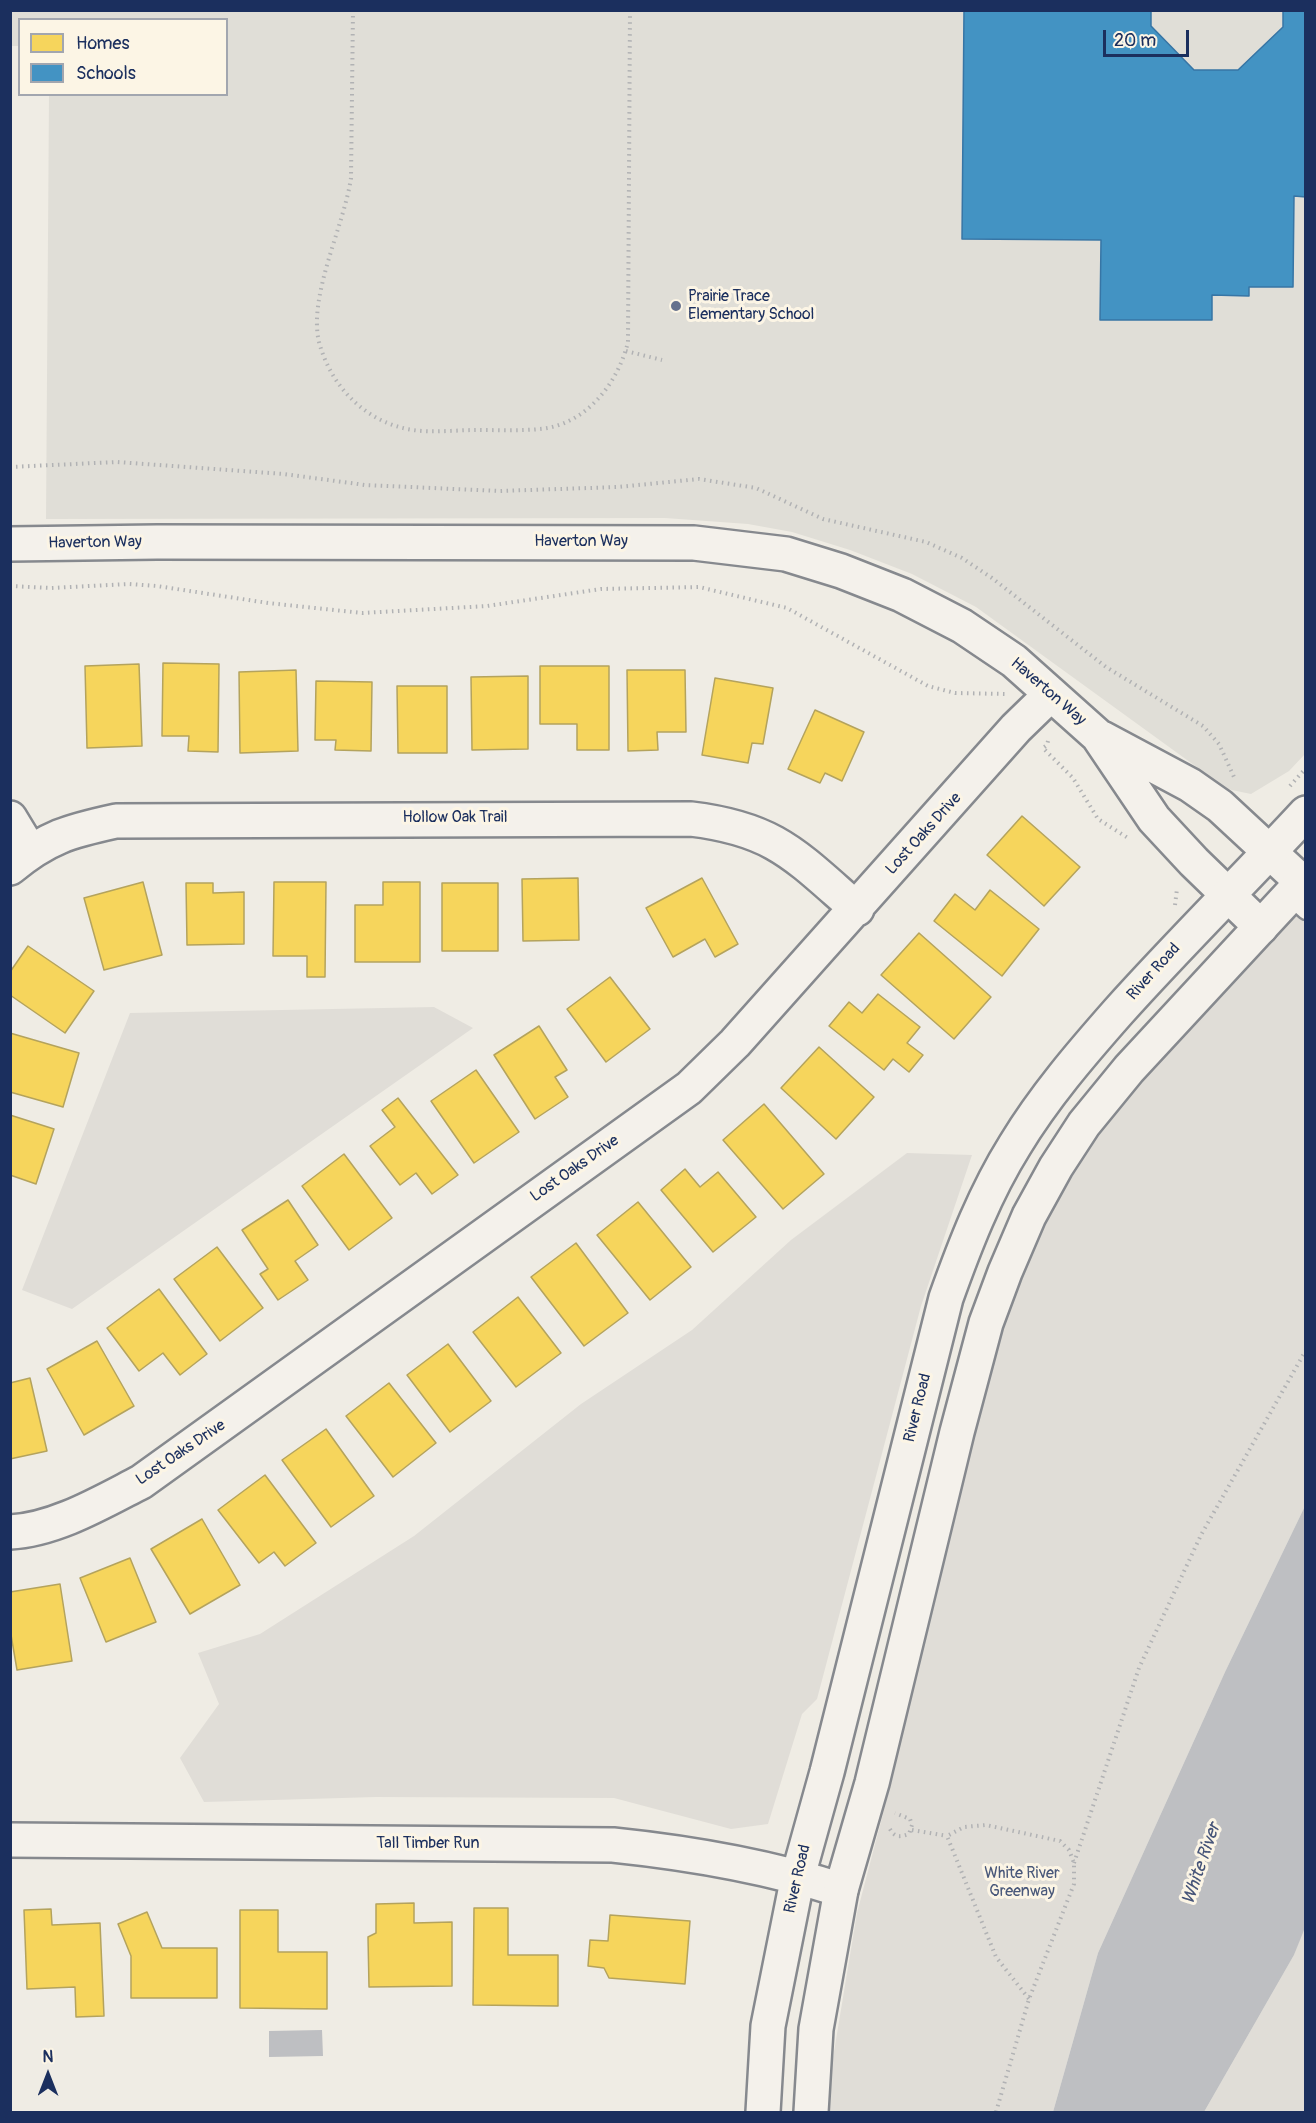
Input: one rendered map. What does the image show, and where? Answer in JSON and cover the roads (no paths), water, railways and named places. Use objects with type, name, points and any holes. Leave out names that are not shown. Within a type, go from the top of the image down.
[{"type":"street","name":"Haverton Way","points":[[10,544],[694,543],[746,547],[786,554],[841,571],[902,595],[962,626],[1014,661],[1039,705],[1190,785],[1220,806],[1270,852],[1300,892]]},
{"type":"street","name":"Lost Oaks Drive","points":[[10,1532],[54,1521],[92,1507],[141,1482],[689,1088],[735,1043],[1039,705]]},
{"type":"street","name":"Haverton Way","points":[[1098,736],[1154,819],[1261,927]]},
{"type":"street","name":"River Road","points":[[763,2112],[768,2026],[798,1876],[827,1772],[946,1298],[964,1246],[1015,1144],[1047,1097],[1084,1051],[1227,894],[1270,852],[1305,813]]},
{"type":"street","points":[[10,818],[20,859]]},
{"type":"street","name":"Hollow Oak Trail","points":[[20,859],[69,831],[116,821],[691,819],[747,828],[767,837],[788,849],[857,909]]},
{"type":"street","points":[[811,2112],[816,2029],[841,1890],[869,1793],[957,1432],[986,1323],[1013,1254],[1051,1177],[1084,1124],[1129,1069],[1261,927],[1300,892]]},
{"type":"street","name":"Tall Timber Run","points":[[10,1840],[613,1845],[664,1851],[798,1876],[841,1890]]},
{"type":"water","name":"White River","points":[[1305,1506],[1306,1925],[1294,1955],[1204,2112],[1053,2112],[1098,1953],[1225,1672]]},
{"type":"water","points":[[322,2030],[323,2056],[269,2057],[269,2031]]},
{"type":"place","name":"Prairie Trace Elementary School","points":[[676,306]]},
{"type":"park label","name":"White River Greenway","points":[[1022,1883]]}]
